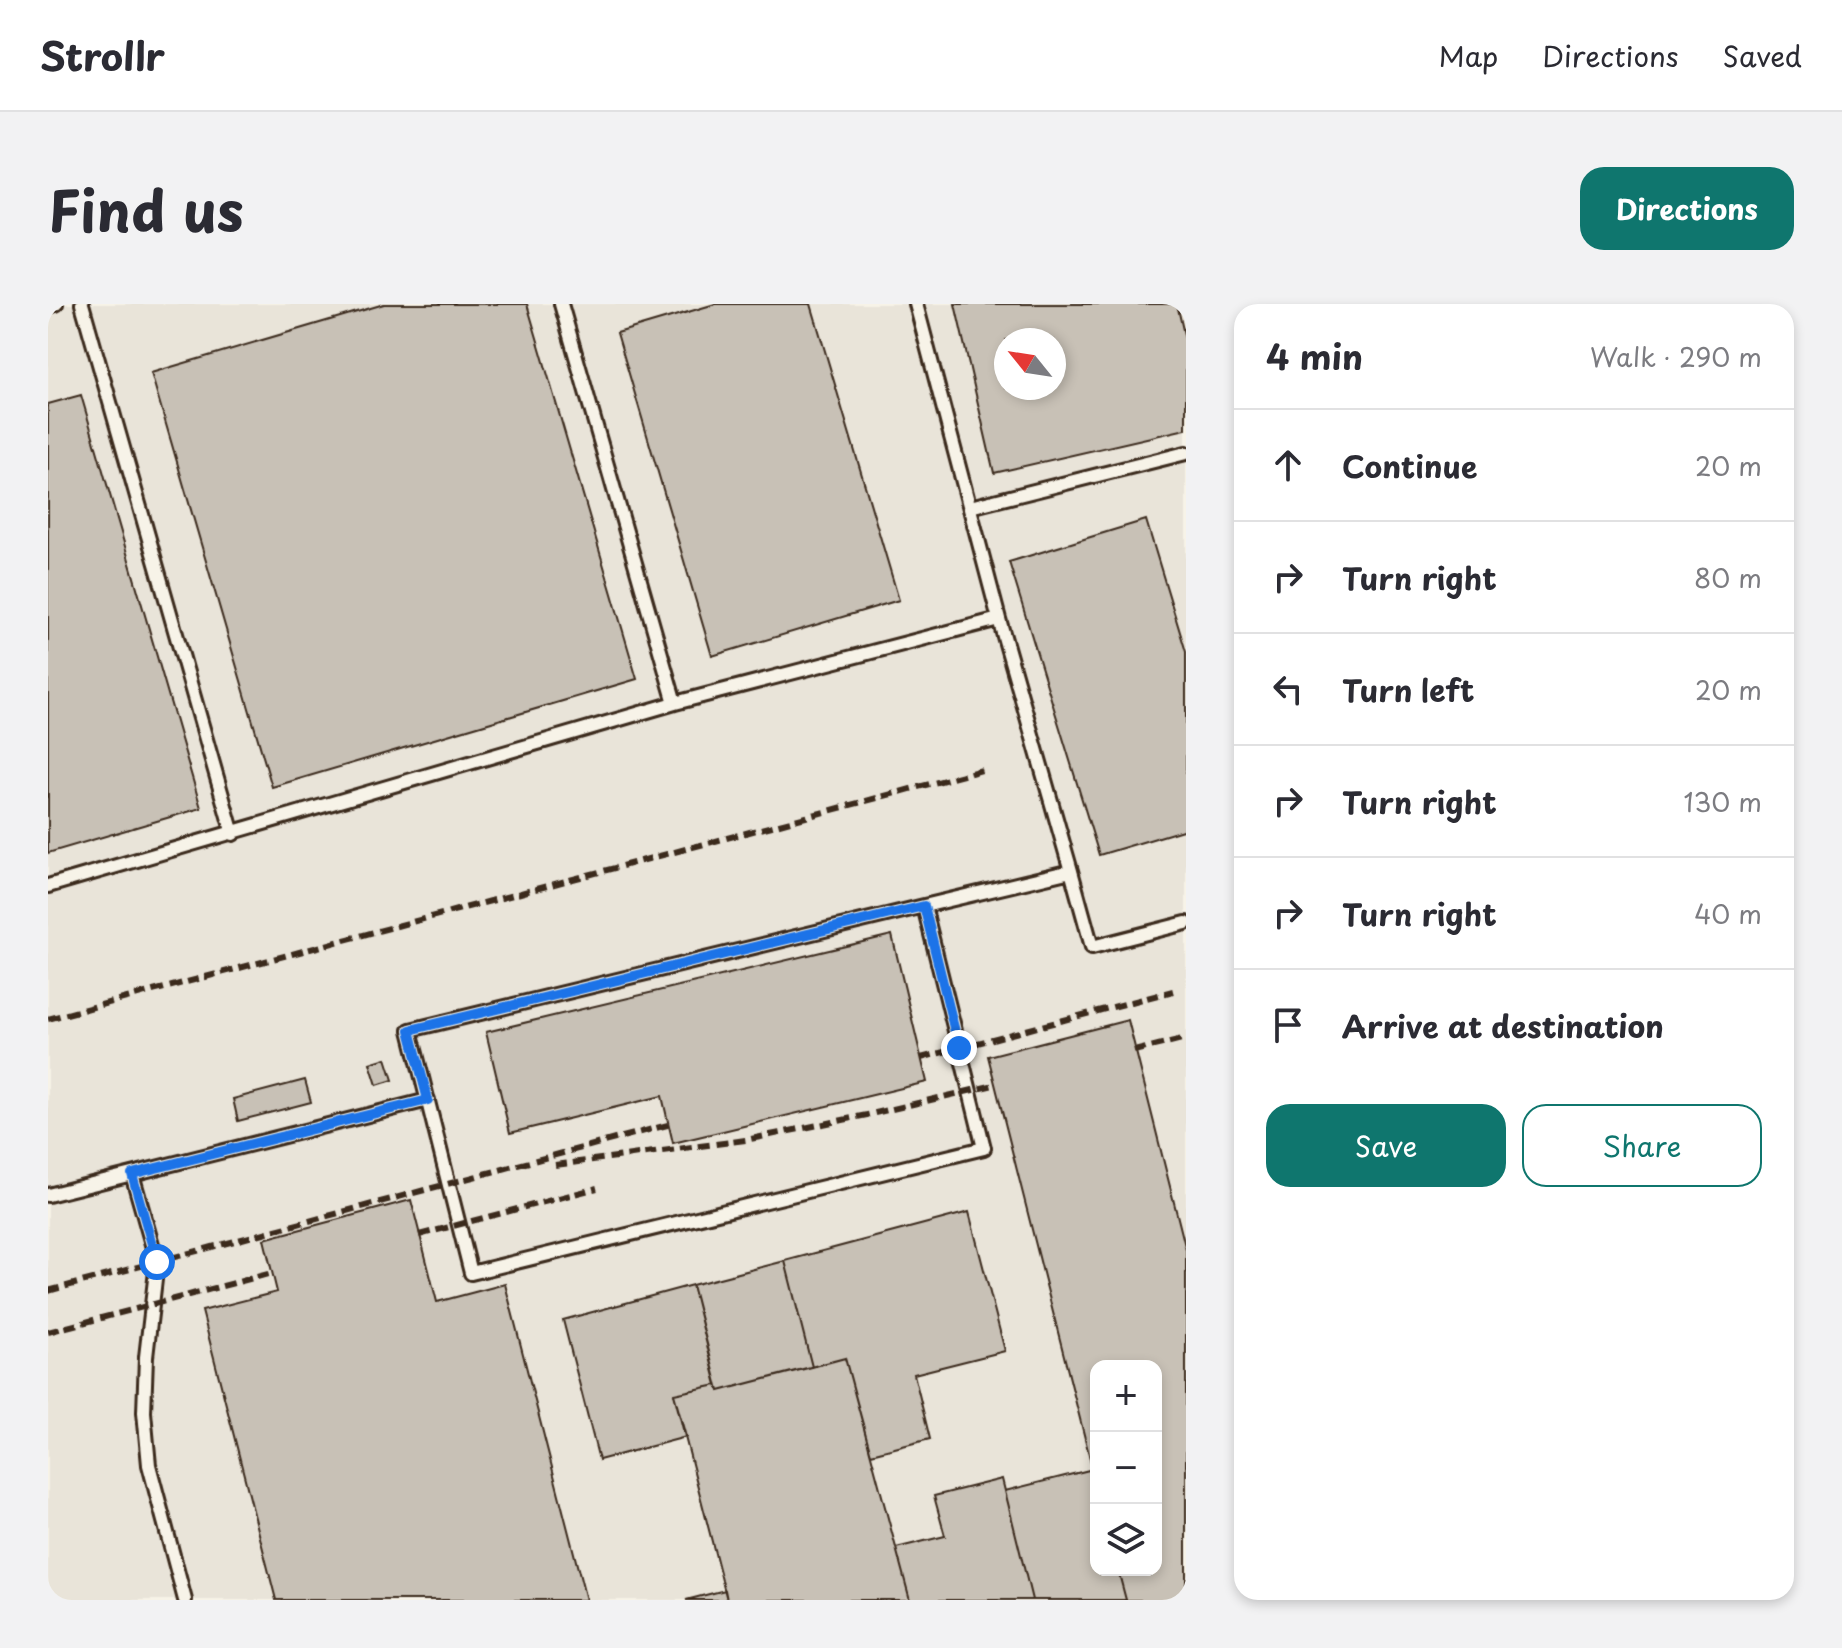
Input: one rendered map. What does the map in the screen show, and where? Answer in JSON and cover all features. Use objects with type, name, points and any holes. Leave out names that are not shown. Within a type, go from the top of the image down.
[{"type":"lane","points":[[48,306],[56,304]]},
{"type":"lane","points":[[82,304],[233,834]]},
{"type":"lane","points":[[561,304],[675,703]]},
{"type":"lane","points":[[916,304],[999,619],[1092,947],[1186,923]]},
{"type":"lane","points":[[970,507],[1186,453]]},
{"type":"lane","points":[[48,886],[675,703],[999,619]]},
{"type":"lane","points":[[924,906],[984,1148],[471,1273],[410,1030],[924,906],[1071,871]]},
{"type":"lane","points":[[48,1195],[428,1100]]},
{"type":"lane","points":[[132,1174],[157,1262],[146,1357],[144,1412],[149,1465],[185,1600]]},
{"type":"shaded area","points":[[48,304],[1186,304],[1186,1600],[48,1600]]},
{"type":"building","points":[[384,304],[527,304],[637,679],[272,787],[151,373]]},
{"type":"building","points":[[715,304],[811,304],[899,600],[712,656],[617,333]]},
{"type":"building","points":[[955,304],[1177,304],[1186,343],[1186,429],[994,473]]},
{"type":"building","points":[[81,395],[201,808],[48,853],[48,404]]},
{"type":"building","points":[[1146,520],[1186,652],[1186,829],[1099,855],[1009,562]]},
{"type":"building","points":[[892,935],[927,1082],[673,1143],[662,1096],[510,1133],[486,1032]]},
{"type":"building","points":[[1128,1020],[1186,1250],[1186,1600],[1126,1600],[1120,1576],[1162,1576],[1162,1360],[1090,1360],[1090,1458],[988,1056]]},
{"type":"building","points":[[386,1058],[393,1080],[377,1085],[370,1063]]},
{"type":"building","points":[[305,1080],[311,1102],[238,1121],[233,1099]]},
{"type":"building","points":[[411,1200],[437,1302],[505,1284],[586,1600],[276,1600],[202,1311],[277,1292],[264,1239]]},
{"type":"building","points":[[969,1212],[1005,1351],[914,1374],[930,1439],[871,1454],[845,1358],[812,1367],[785,1261]]},
{"type":"building","points":[[785,1261],[812,1367],[719,1391],[692,1285]]},
{"type":"building","points":[[692,1285],[717,1385],[674,1394],[686,1437],[599,1460],[563,1320]]},
{"type":"building","points":[[845,1358],[910,1600],[727,1600],[674,1394],[717,1385],[719,1391]]},
{"type":"building","points":[[1090,1470],[1090,1576],[1120,1576],[1126,1600],[1032,1600],[1005,1491]]},
{"type":"building","points":[[1002,1479],[1032,1600],[910,1600],[896,1548],[945,1536],[934,1496]]},
{"type":"building","points":[[725,1590],[727,1600],[686,1600]]},
{"type":"railway","points":[[48,1019],[982,770]]},
{"type":"railway","points":[[921,1058],[1173,991]]},
{"type":"railway","points":[[1134,1051],[1186,1038]]},
{"type":"railway","points":[[555,1165],[746,1140],[994,1085]]},
{"type":"railway","points":[[48,1291],[671,1124]]},
{"type":"railway","points":[[419,1235],[597,1188]]},
{"type":"railway","points":[[48,1332],[272,1273]]},
{"type":"route","points":[[157,1262],[132,1174],[428,1100],[410,1030],[924,906],[959,1048]]}]
